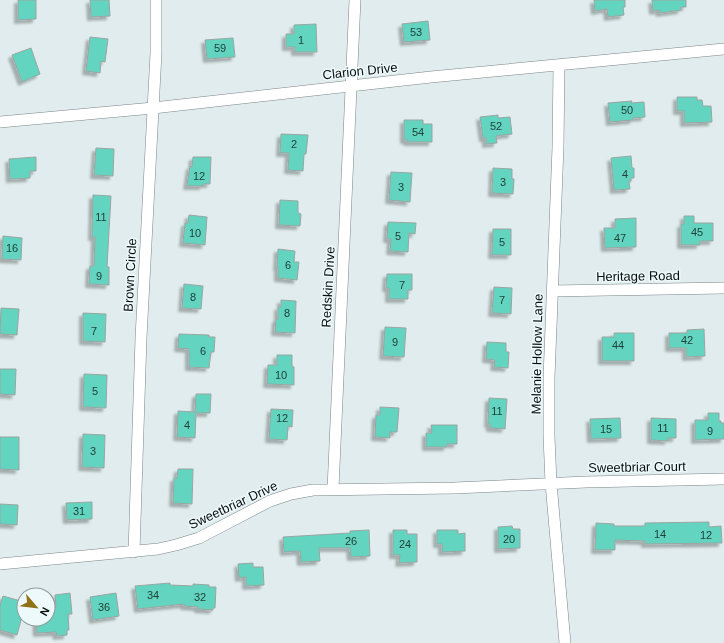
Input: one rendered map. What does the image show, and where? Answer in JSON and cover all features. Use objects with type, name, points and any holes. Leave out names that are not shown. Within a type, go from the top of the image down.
[{"type":"street","name":"Brown Circle","points":[[134,552],[141,338],[156,53],[156,0]]},
{"type":"street","name":"Redskin Drive","points":[[333,489],[355,0]]},
{"type":"street","name":"Clarion Drive","points":[[0,122],[153,108],[351,86],[724,49]]},
{"type":"street","name":"Melanie Hollow Lane","points":[[559,65],[558,147],[548,378],[551,484],[565,643]]},
{"type":"street","name":"Heritage Road","points":[[552,292],[724,288]]},
{"type":"street","name":"Sweetbriar Court","points":[[551,484],[724,479]]},
{"type":"street","name":"Sweetbriar Drive","points":[[0,564],[134,552],[170,547],[199,538],[258,506],[291,494],[312,490],[455,488],[551,484]]},
{"type":"building","points":[[18,0],[36,0],[36,19],[18,20]]},
{"type":"building","points":[[90,0],[109,0],[110,16],[91,17]]},
{"type":"building","points":[[594,0],[625,0],[625,7],[623,7],[624,15],[608,17],[607,9],[595,11]]},
{"type":"building","points":[[652,0],[686,0],[686,7],[681,7],[681,10],[660,13],[659,10],[653,11]]},
{"type":"building","points":[[428,21],[430,40],[404,42],[402,24]]},
{"type":"building","points":[[316,24],[317,52],[295,52],[295,47],[286,47],[286,34],[294,34],[294,25]]},
{"type":"building","points":[[90,37],[108,39],[105,62],[101,61],[100,73],[86,71]]},
{"type":"building","points":[[233,38],[235,57],[207,59],[205,40]]},
{"type":"building","points":[[31,48],[40,74],[22,82],[12,55]]},
{"type":"building","points":[[677,97],[697,97],[697,100],[702,100],[703,106],[711,106],[712,122],[684,123],[684,111],[677,111]]},
{"type":"building","points":[[632,101],[631,103],[644,102],[645,117],[633,118],[633,120],[610,122],[608,103]]},
{"type":"building","points":[[498,115],[498,118],[510,117],[512,134],[496,136],[497,143],[486,144],[486,138],[483,138],[480,117]]},
{"type":"building","points":[[404,120],[423,120],[423,124],[432,124],[432,142],[407,142],[408,140],[404,140]]},
{"type":"building","points":[[281,134],[308,135],[306,154],[304,154],[303,171],[288,170],[289,153],[280,153]]},
{"type":"building","points":[[96,148],[114,149],[113,176],[94,175]]},
{"type":"building","points":[[631,156],[632,168],[634,168],[634,178],[631,178],[631,181],[629,181],[630,189],[614,190],[611,158]]},
{"type":"building","points":[[36,157],[36,171],[30,171],[30,178],[10,179],[9,159]]},
{"type":"building","points":[[193,157],[211,157],[210,184],[203,184],[203,186],[187,186]]},
{"type":"building","points":[[493,168],[512,169],[512,179],[514,179],[513,194],[492,193]]},
{"type":"building","points":[[391,172],[412,173],[410,202],[389,200]]},
{"type":"building","points":[[93,195],[111,196],[107,267],[109,267],[109,285],[89,284],[90,266],[94,266],[95,237],[92,237]]},
{"type":"building","points":[[280,200],[298,201],[298,213],[301,214],[300,226],[279,225]]},
{"type":"building","points":[[189,215],[207,217],[205,245],[183,243],[185,223],[188,223]]},
{"type":"building","points":[[684,216],[694,216],[694,223],[713,223],[713,241],[700,241],[700,245],[681,245],[681,224],[684,224]]},
{"type":"building","points":[[636,218],[636,247],[605,248],[604,228],[615,228],[615,219]]},
{"type":"building","points":[[388,222],[416,223],[415,234],[409,233],[408,252],[390,251],[391,239],[387,239]]},
{"type":"building","points":[[493,229],[511,229],[511,255],[492,255]]},
{"type":"building","points":[[3,236],[22,238],[21,260],[2,259]]},
{"type":"building","points":[[278,249],[295,251],[294,262],[299,262],[297,280],[278,278]]},
{"type":"building","points":[[387,274],[412,274],[412,290],[408,290],[408,299],[389,299],[389,288],[386,288]]},
{"type":"building","points":[[184,284],[203,286],[201,309],[182,308]]},
{"type":"building","points":[[494,287],[512,288],[511,314],[492,313]]},
{"type":"building","points":[[281,300],[296,301],[295,333],[275,332],[276,319],[278,319],[278,307],[281,307]]},
{"type":"building","points":[[1,308],[19,309],[17,335],[0,334]]},
{"type":"building","points":[[83,313],[106,314],[105,342],[83,341]]},
{"type":"building","points":[[385,327],[406,328],[404,357],[383,356]]},
{"type":"building","points":[[704,329],[705,356],[686,357],[686,348],[669,348],[669,333],[687,333],[687,330]]},
{"type":"building","points":[[614,333],[634,333],[634,361],[602,361],[602,337],[614,337]]},
{"type":"building","points":[[179,334],[209,335],[209,337],[215,337],[214,352],[211,352],[209,368],[189,367],[189,349],[178,348]]},
{"type":"building","points":[[487,342],[506,343],[506,352],[509,352],[508,368],[494,367],[495,360],[486,359]]},
{"type":"building","points":[[277,355],[292,355],[294,385],[267,384],[268,365],[277,365]]},
{"type":"building","points":[[0,369],[16,369],[15,395],[0,394]]},
{"type":"building","points":[[84,374],[107,375],[106,408],[83,407]]},
{"type":"building","points":[[196,394],[211,394],[210,413],[196,413],[195,438],[177,437],[178,411],[195,412]]},
{"type":"building","points":[[489,398],[507,399],[505,429],[490,428],[490,424],[488,424]]},
{"type":"building","points":[[380,407],[399,408],[397,432],[390,432],[390,438],[375,437],[376,415],[380,415]]},
{"type":"building","points":[[271,409],[293,410],[292,427],[288,426],[287,440],[269,439]]},
{"type":"building","points":[[708,413],[719,413],[719,421],[724,423],[724,439],[695,440],[695,420],[708,420]]},
{"type":"building","points":[[620,418],[621,438],[591,439],[590,419]]},
{"type":"building","points":[[651,418],[676,419],[676,438],[668,438],[668,441],[651,440]]},
{"type":"building","points":[[431,425],[457,425],[457,444],[447,444],[447,447],[426,447],[426,433],[432,433]]},
{"type":"building","points":[[83,434],[105,435],[104,468],[82,467]]},
{"type":"building","points":[[0,437],[19,437],[19,470],[0,469]]},
{"type":"building","points":[[178,469],[193,469],[192,504],[173,503],[174,478],[177,478]]},
{"type":"building","points":[[92,502],[92,519],[67,520],[66,503]]},
{"type":"building","points":[[0,504],[18,505],[17,525],[0,524]]},
{"type":"building","points":[[709,522],[709,527],[721,526],[722,543],[645,544],[645,541],[615,540],[615,550],[595,550],[596,523],[614,524],[614,526],[645,526],[645,523]]},
{"type":"building","points":[[512,526],[513,529],[520,529],[520,548],[498,549],[498,527]]},
{"type":"building","points":[[369,530],[370,556],[351,557],[350,548],[319,548],[320,561],[301,562],[300,551],[284,552],[283,537],[350,533],[350,531]]},
{"type":"building","points":[[393,530],[407,530],[407,534],[417,534],[417,562],[399,563],[400,555],[393,555]]},
{"type":"building","points":[[437,530],[458,530],[458,534],[465,533],[465,551],[442,552],[442,544],[437,544]]},
{"type":"building","points":[[253,563],[253,567],[263,567],[264,585],[246,586],[246,577],[239,578],[238,564]]},
{"type":"building","points":[[170,583],[170,585],[193,586],[193,584],[216,587],[215,608],[213,608],[213,610],[198,609],[198,607],[184,606],[184,604],[138,609],[135,586]]},
{"type":"building","points":[[70,593],[72,614],[68,614],[69,630],[67,630],[67,635],[57,636],[56,632],[37,633],[37,627],[56,627],[56,595]]},
{"type":"building","points":[[116,593],[119,616],[93,620],[90,597]]},
{"type":"building","points":[[3,596],[16,600],[16,627],[19,627],[17,635],[0,630],[0,605]]}]
